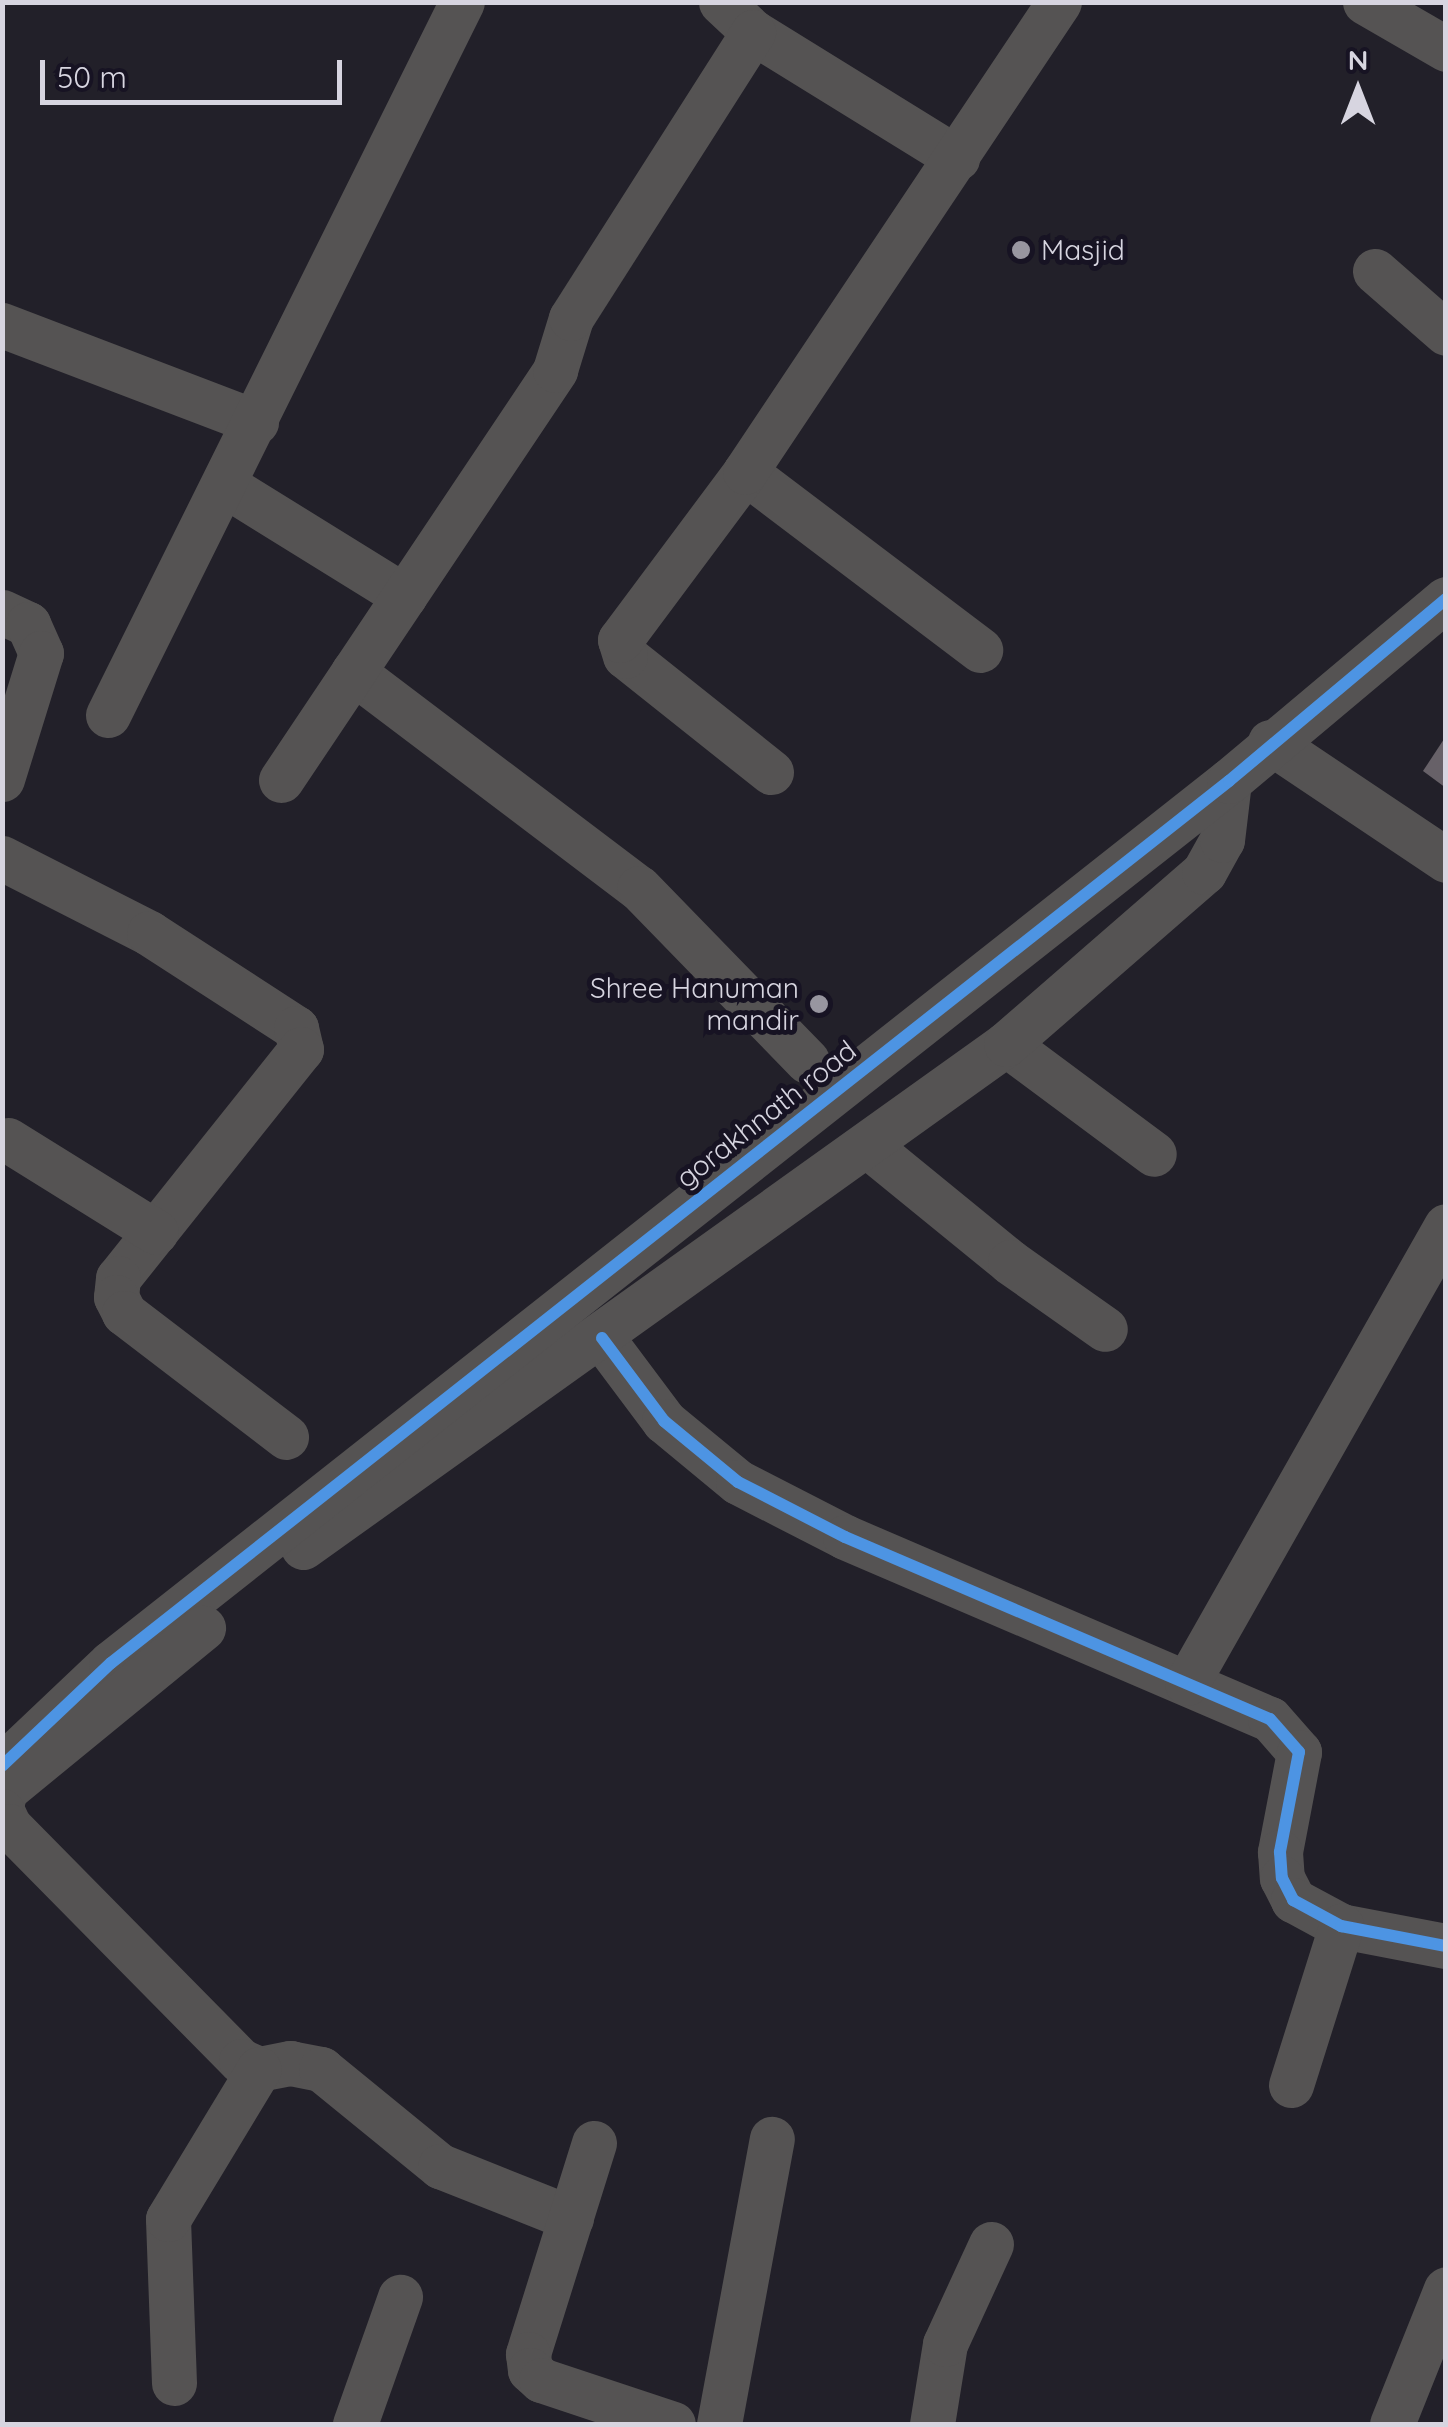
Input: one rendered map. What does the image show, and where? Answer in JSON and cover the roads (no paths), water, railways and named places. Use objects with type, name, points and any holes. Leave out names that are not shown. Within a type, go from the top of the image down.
[{"type":"street","points":[[108,716],[462,2]]},
{"type":"street","points":[[770,772],[625,656],[620,640],[745,472],[1059,2]]},
{"type":"street","points":[[1365,2],[1429,27]]},
{"type":"street","points":[[281,780],[554,370],[572,318],[737,18],[957,158]]},
{"type":"street","points":[[1375,271],[1446,333]]},
{"type":"street","points":[[2,326],[256,422]]},
{"type":"street","points":[[745,472],[980,650]]},
{"type":"street","points":[[225,485],[404,596]]},
{"type":"street","name":"gorakhnath road","points":[[2,1766],[111,1662],[1229,781],[1270,742],[1446,599]]},
{"type":"street","points":[[2,612],[28,624],[42,653],[2,779]]},
{"type":"street","points":[[353,672],[640,888],[806,1061]]},
{"type":"street","points":[[1270,742],[1446,860]]},
{"type":"street","points":[[2,1802],[6,1790],[305,1545],[602,1338],[1006,1044],[1204,872],[1222,840],[1229,781]]},
{"type":"street","points":[[2,858],[148,932],[296,1028],[301,1038],[301,1048],[118,1278],[116,1297],[124,1313],[286,1437]]},
{"type":"street","points":[[1006,1044],[1154,1154]]},
{"type":"street","points":[[8,1140],[156,1232]]},
{"type":"street","points":[[868,1146],[1010,1262],[1105,1329]]},
{"type":"street","points":[[1188,1683],[1425,1301],[1446,1226]]},
{"type":"street","points":[[602,1338],[664,1421],[738,1482],[845,1536],[1188,1683],[1288,1732],[1299,1752],[1280,1852],[1282,1878],[1293,1900],[1341,1926],[1446,1946]]},
{"type":"street","points":[[2,1811],[9,1826],[241,2061],[259,2069],[301,2063],[320,2069],[440,2166],[571,2218]]},
{"type":"street","points":[[1291,2085],[1341,1926]]},
{"type":"street","points":[[174,2383],[168,2219],[259,2069]]},
{"type":"street","points":[[719,2424],[772,2139]]},
{"type":"street","points":[[594,2143],[528,2354],[530,2370],[541,2380],[673,2424]]},
{"type":"street","points":[[932,2424],[945,2344],[991,2244]]},
{"type":"street","points":[[1392,2424],[1446,2289]]},
{"type":"street","points":[[355,2424],[400,2296]]},
{"type":"place","name":"Masjid","points":[[1021,250]]},
{"type":"place","name":"Shree Hanuman mandir","points":[[819,1004]]}]
